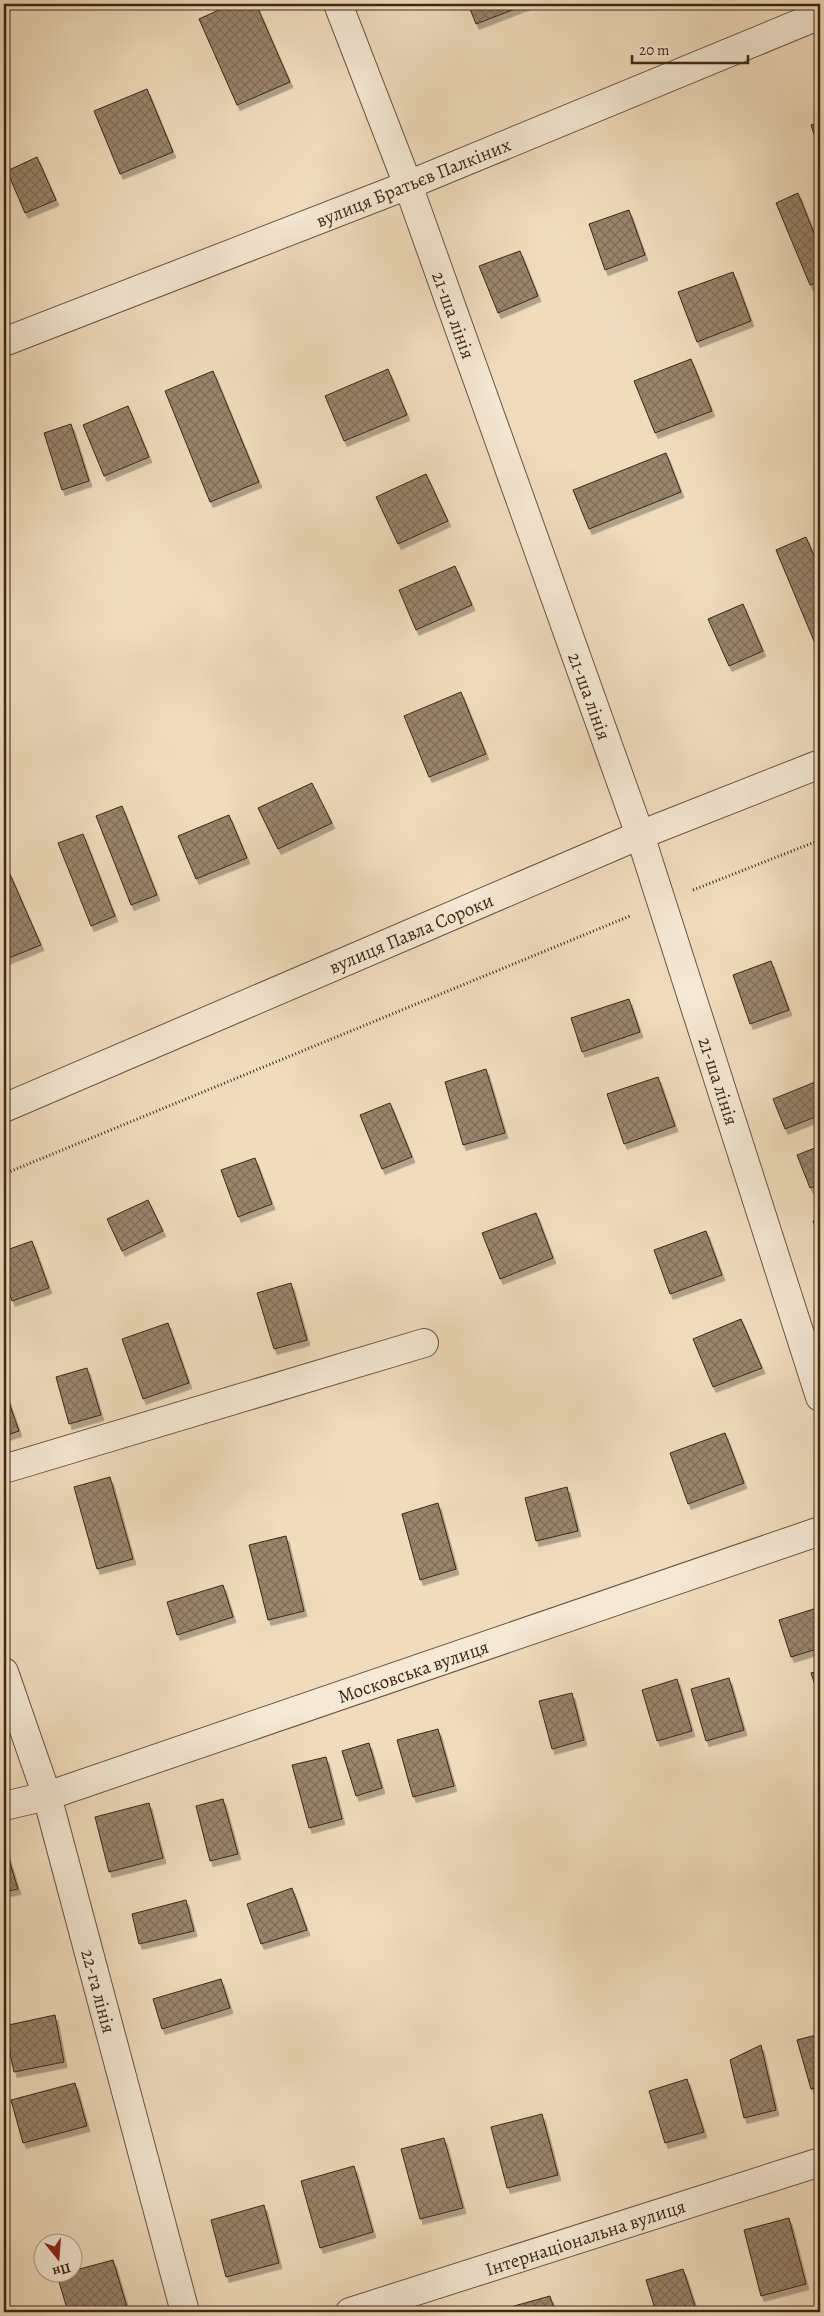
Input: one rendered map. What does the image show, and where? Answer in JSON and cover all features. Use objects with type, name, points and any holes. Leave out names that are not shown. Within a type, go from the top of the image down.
[{"type":"street","name":"21-ша лінія","points":[[338,4],[408,185],[640,835],[820,1397]]},
{"type":"street","name":"вулиця Братьєв Палкіних","points":[[4,342],[408,185],[820,15]]},
{"type":"street","name":"вулиця Павла Сороки","points":[[4,1108],[640,835],[820,764]]},
{"type":"street","points":[[4,1469],[424,1343]]},
{"type":"street","name":"Московська вулиця","points":[[4,1806],[47,1796],[820,1531]]},
{"type":"street","name":"22-га лінія","points":[[4,1672],[47,1796],[185,2312]]},
{"type":"street","name":"Інтернаціональна вулиця","points":[[350,2312],[820,2162]]},
{"type":"path","points":[[4,1174],[662,903],[820,840]]},
{"type":"building","points":[[232,4],[256,4],[290,82],[237,105],[199,19]]},
{"type":"building","points":[[468,4],[528,4],[476,24]]},
{"type":"building","points":[[147,89],[173,152],[120,174],[94,111]]},
{"type":"building","points":[[820,122],[820,153],[811,125]]},
{"type":"building","points":[[37,157],[56,200],[25,213],[7,171]]},
{"type":"building","points":[[798,193],[820,248],[820,281],[810,285],[776,203]]},
{"type":"building","points":[[629,210],[645,255],[605,270],[589,224]]},
{"type":"building","points":[[520,251],[538,296],[498,313],[479,266]]},
{"type":"building","points":[[733,272],[751,321],[697,342],[678,292]]},
{"type":"building","points":[[691,359],[712,411],[655,433],[634,381]]},
{"type":"building","points":[[388,369],[407,415],[344,441],[325,396]]},
{"type":"building","points":[[213,371],[259,482],[210,502],[165,391]]},
{"type":"building","points":[[128,406],[149,457],[104,476],[83,425]]},
{"type":"building","points":[[71,424],[89,481],[62,490],[44,433]]},
{"type":"building","points":[[666,453],[681,492],[589,529],[573,490]]},
{"type":"building","points":[[426,474],[448,521],[398,544],[376,497]]},
{"type":"building","points":[[806,537],[820,570],[820,639],[814,641],[776,550]]},
{"type":"building","points":[[455,566],[472,605],[416,630],[399,590]]},
{"type":"building","points":[[743,604],[763,651],[729,666],[708,619]]},
{"type":"building","points":[[461,692],[486,754],[429,777],[404,716]]},
{"type":"building","points":[[312,783],[332,823],[278,849],[258,808]]},
{"type":"building","points":[[122,806],[157,895],[131,905],[96,816]]},
{"type":"building","points":[[229,815],[247,858],[196,879],[178,836]]},
{"type":"building","points":[[83,834],[115,916],[91,926],[58,843]]},
{"type":"building","points":[[9,872],[41,945],[4,960],[4,875]]},
{"type":"building","points":[[771,961],[789,1010],[750,1024],[733,975]]},
{"type":"building","points":[[629,999],[640,1032],[582,1052],[571,1018]]},
{"type":"building","points":[[486,1069],[505,1133],[463,1145],[445,1082]]},
{"type":"building","points":[[658,1077],[675,1126],[624,1144],[607,1094]]},
{"type":"building","points":[[820,1080],[820,1115],[785,1129],[773,1099]]},
{"type":"building","points":[[390,1103],[412,1157],[382,1169],[360,1115]]},
{"type":"building","points":[[820,1146],[820,1184],[810,1188],[797,1155]]},
{"type":"building","points":[[255,1158],[272,1204],[238,1217],[221,1170]]},
{"type":"building","points":[[148,1200],[163,1231],[122,1251],[107,1219]]},
{"type":"building","points":[[536,1213],[553,1258],[500,1279],[482,1233]]},
{"type":"building","points":[[820,1219],[820,1240],[813,1221]]},
{"type":"building","points":[[706,1231],[722,1275],[670,1294],[654,1250]]},
{"type":"building","points":[[32,1241],[49,1288],[12,1301],[4,1278],[4,1251]]},
{"type":"building","points":[[291,1283],[307,1340],[274,1349],[257,1293]]},
{"type":"building","points":[[741,1319],[762,1368],[713,1387],[693,1339]]},
{"type":"building","points":[[168,1323],[189,1383],[143,1399],[122,1339]]},
{"type":"building","points":[[87,1368],[101,1415],[69,1424],[56,1377]]},
{"type":"building","points":[[6,1394],[19,1431],[4,1436],[4,1395]]},
{"type":"building","points":[[725,1433],[744,1483],[688,1504],[670,1453]]},
{"type":"building","points":[[110,1477],[133,1559],[97,1569],[74,1487]]},
{"type":"building","points":[[567,1487],[578,1531],[536,1541],[525,1498]]},
{"type":"building","points":[[438,1503],[456,1569],[420,1580],[402,1514]]},
{"type":"building","points":[[286,1536],[304,1611],[268,1620],[249,1545]]},
{"type":"building","points":[[223,1585],[233,1617],[177,1635],[167,1602]]},
{"type":"building","points":[[820,1607],[820,1648],[791,1657],[779,1620]]},
{"type":"building","points":[[820,1670],[820,1700],[811,1673]]},
{"type":"building","points":[[729,1678],[744,1730],[706,1741],[691,1689]]},
{"type":"building","points":[[677,1679],[692,1731],[657,1741],[642,1690]]},
{"type":"building","points":[[572,1693],[584,1740],[552,1749],[539,1701]]},
{"type":"building","points":[[438,1729],[454,1786],[413,1797],[397,1740]]},
{"type":"building","points":[[369,1743],[382,1788],[356,1796],[342,1751]]},
{"type":"building","points":[[326,1757],[342,1819],[309,1828],[292,1765]]},
{"type":"building","points":[[223,1799],[238,1854],[210,1861],[196,1806]]},
{"type":"building","points":[[149,1803],[163,1858],[109,1872],[95,1817]]},
{"type":"building","points":[[4,1843],[18,1889],[4,1892]]},
{"type":"building","points":[[292,1888],[307,1930],[261,1944],[247,1904]]},
{"type":"building","points":[[186,1900],[194,1931],[139,1944],[132,1914]]},
{"type":"building","points":[[221,1979],[230,2008],[162,2029],[153,1999]]},
{"type":"building","points":[[55,2015],[64,2062],[14,2072],[4,2026]]},
{"type":"building","points":[[820,2034],[820,2087],[811,2089],[797,2040]]},
{"type":"building","points":[[761,2045],[776,2110],[744,2118],[730,2060]]},
{"type":"building","points":[[687,2079],[704,2132],[665,2143],[649,2091]]},
{"type":"building","points":[[75,2083],[87,2126],[23,2143],[11,2100]]},
{"type":"building","points":[[542,2114],[558,2175],[507,2188],[491,2127]]},
{"type":"building","points":[[444,2138],[463,2208],[420,2219],[401,2149]]},
{"type":"building","points":[[354,2166],[373,2232],[320,2248],[301,2181]]},
{"type":"building","points":[[264,2205],[279,2263],[226,2277],[211,2220]]},
{"type":"building","points":[[789,2218],[806,2284],[761,2296],[744,2230]]},
{"type":"building","points":[[113,2260],[127,2307],[110,2312],[68,2312],[60,2284],[82,2284],[82,2268]]},
{"type":"building","points":[[683,2269],[697,2312],[656,2312],[646,2280]]},
{"type":"building","points":[[550,2296],[555,2312],[508,2312],[507,2308]]}]
